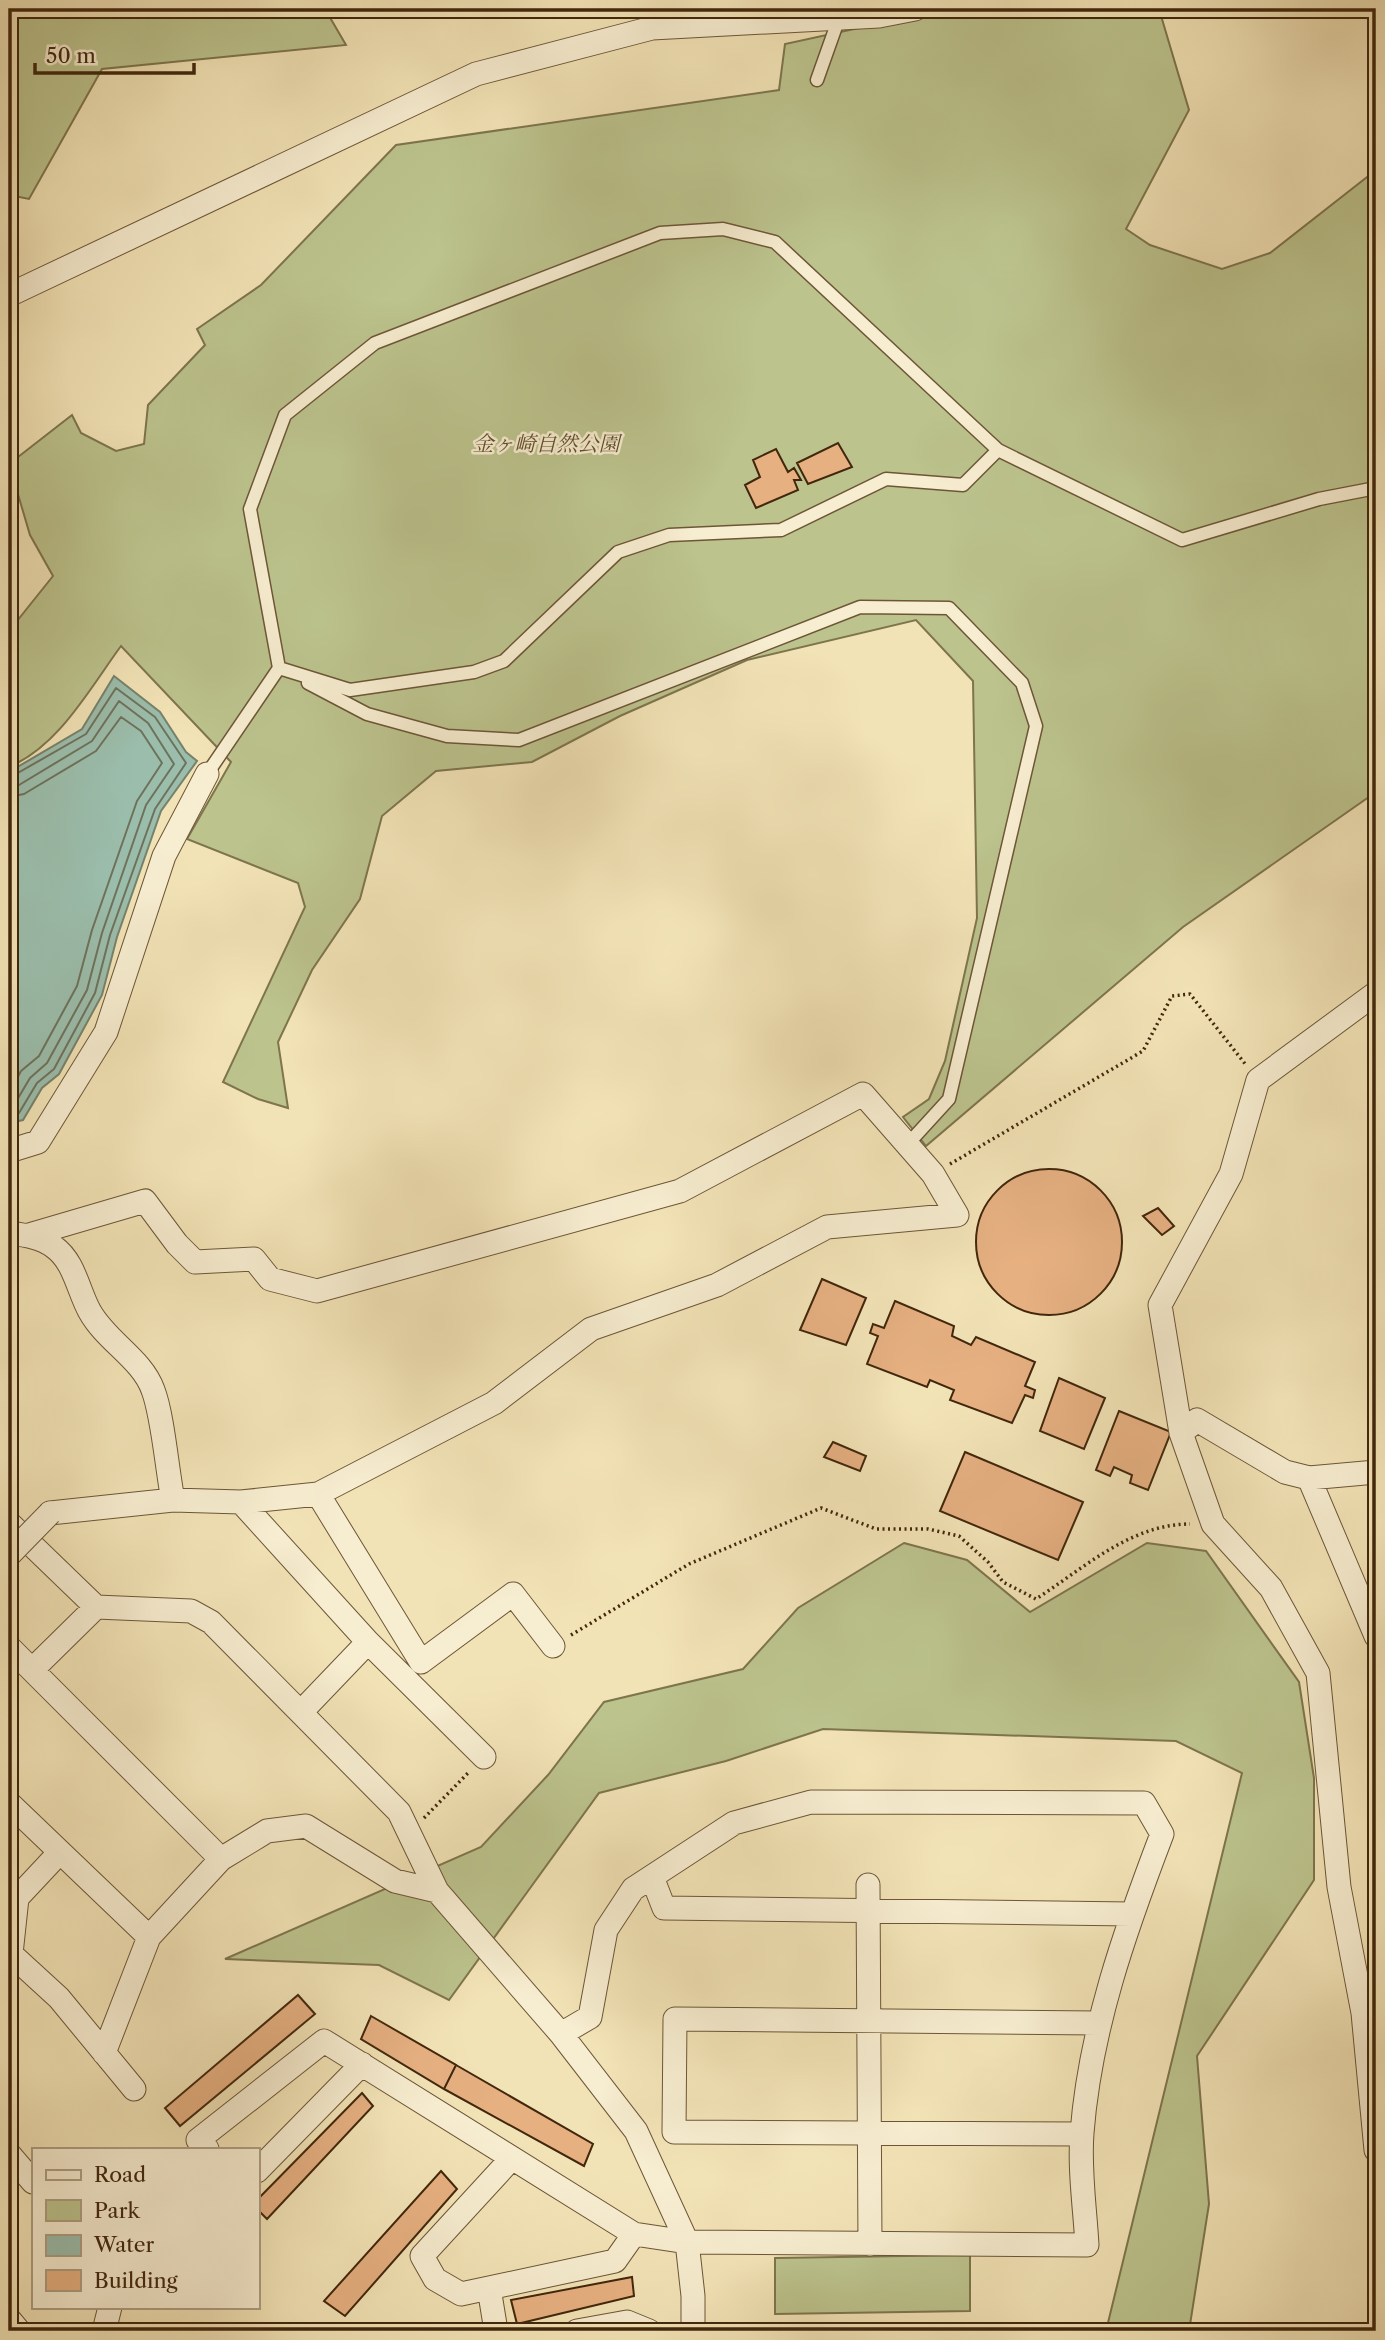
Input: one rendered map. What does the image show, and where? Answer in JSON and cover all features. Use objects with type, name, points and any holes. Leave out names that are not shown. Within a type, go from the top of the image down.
[{"type":"street","points":[[9,295],[476,74],[652,28],[879,16],[915,9]]},
{"type":"street","points":[[9,1152],[38,1142],[106,1032],[164,856],[207,774]]},
{"type":"street","points":[[1376,993],[1258,1080],[1231,1174],[1160,1304],[1181,1433],[1213,1524],[1271,1588],[1318,1673],[1339,1888],[1363,2013],[1376,2150]]},
{"type":"street","points":[[9,1555],[50,1513],[173,1500],[241,1502],[318,1494],[494,1403],[591,1329],[717,1285],[827,1227],[957,1215],[933,1174],[863,1094],[680,1191],[317,1291],[270,1279],[254,1259],[195,1262],[177,1244],[145,1201],[19,1234]]},
{"type":"street","points":[[19,1234],[55,1247],[74,1273],[90,1311],[111,1341],[138,1364],[153,1390],[173,1500]]},
{"type":"street","points":[[1181,1433],[1197,1420],[1285,1472],[1309,1478],[1376,1472]]},
{"type":"street","points":[[1309,1478],[1376,1636]]},
{"type":"street","points":[[318,1494],[421,1662],[513,1594],[553,1646]]},
{"type":"street","points":[[241,1502],[368,1642],[484,1756]]},
{"type":"street","points":[[9,1523],[96,1607],[191,1611],[211,1622],[399,1812],[437,1891],[561,2034],[636,2131],[687,2242],[693,2296],[693,2331]]},
{"type":"street","points":[[33,1669],[96,1607]]},
{"type":"street","points":[[301,1712],[368,1642]]},
{"type":"street","points":[[9,1647],[220,1859]]},
{"type":"street","points":[[206,2148],[198,2140],[324,2041],[634,2234],[687,2242],[1087,2245],[1082,2134],[1098,2023],[1131,1914],[1162,1834],[1144,1803],[811,1802],[734,1823],[633,1889],[606,1930],[590,2017],[561,2034]]},
{"type":"street","points":[[9,1803],[149,1937]]},
{"type":"street","points":[[104,2053],[149,1937],[220,1859],[268,1831],[306,1826],[395,1881],[437,1891]]},
{"type":"street","points":[[60,1852],[17,1898],[11,1954],[59,1998],[134,2089]]},
{"type":"street","points":[[652,1877],[664,1908],[871,1913],[1131,1914]]},
{"type":"street","points":[[868,1885],[871,1913],[870,2244]]},
{"type":"street","points":[[1082,2134],[674,2132],[675,2019],[1098,2023]]},
{"type":"street","points":[[259,2169],[362,2064]]},
{"type":"street","points":[[9,2154],[32,2181]]},
{"type":"street","points":[[512,2158],[422,2256],[435,2279],[461,2294],[615,2261],[634,2234]]},
{"type":"street","points":[[489,2288],[496,2331]]},
{"type":"street","points":[[104,2331],[110,2308]]},
{"type":"street","points":[[9,2319],[19,2331]]},
{"type":"street","points":[[577,2331],[628,2322],[649,2331]]},
{"type":"lane","points":[[817,80],[839,18]]},
{"type":"lane","points":[[207,774],[279,668],[250,509],[285,415],[375,344],[660,233],[723,229],[775,242],[998,450],[1182,540],[1319,499],[1376,488]]},
{"type":"lane","points":[[279,668],[350,690],[474,672],[504,661],[618,552],[669,535],[781,530],[886,479],[963,485],[998,450]]},
{"type":"lane","points":[[279,668],[367,714],[447,736],[519,740],[860,607],[949,608],[1022,683],[1036,726],[949,1099],[907,1144]]},
{"type":"path","points":[[933,1174],[1143,1051],[1172,996],[1190,994],[1258,1080]]},
{"type":"path","points":[[553,1646],[689,1564],[821,1508],[876,1529],[928,1528],[959,1536],[988,1562],[1003,1581],[1036,1599],[1124,1540],[1165,1524],[1213,1524]]},
{"type":"path","points":[[410,1832],[484,1756]]},
{"type":"green space","points":[[9,9],[325,9],[346,45],[102,69],[29,199],[9,195]]},
{"type":"green space","name":"金ヶ崎自然公園","points":[[946,9],[1159,9],[1189,110],[1126,229],[1150,245],[1222,269],[1270,253],[1376,170],[1376,792],[1183,927],[926,1146],[903,1117],[929,1099],[945,1061],[977,918],[973,681],[916,620],[747,660],[620,716],[532,762],[436,771],[382,816],[360,899],[312,970],[278,1042],[288,1108],[258,1099],[223,1082],[305,907],[298,883],[187,839],[231,762],[121,646],[58,731],[27,757],[9,767],[9,631],[53,576],[30,535],[9,464],[72,415],[81,433],[116,451],[144,444],[148,405],[205,345],[197,329],[261,285],[396,145],[779,90],[785,44]]},
{"type":"green space","points":[[904,1543],[967,1560],[1030,1612],[1147,1543],[1206,1551],[1299,1682],[1314,1778],[1314,1880],[1197,2056],[1209,2204],[1189,2331],[1106,2331],[1242,1773],[1176,1741],[823,1729],[726,1761],[599,1793],[449,2000],[379,1965],[225,1959],[481,1847],[548,1775],[604,1702],[743,1669],[798,1608]]},
{"type":"green space","points":[[970,2255],[970,2311],[775,2314],[775,2258]]},
{"type":"water","points":[[114,676],[160,712],[186,752],[197,761],[161,811],[117,937],[102,995],[59,1074],[42,1088],[23,1120],[9,1123],[9,772],[82,729]]},
{"type":"building","points":[[838,443],[852,467],[808,484],[797,463]]},
{"type":"building","points":[[776,449],[788,472],[794,468],[801,480],[794,480],[798,490],[756,508],[745,485],[760,477],[753,460]]},
{"type":"building","points":[[1049,1169],[1077,1175],[1100,1191],[1116,1214],[1122,1242],[1116,1270],[1100,1293],[1077,1309],[1049,1315],[1021,1309],[998,1293],[982,1270],[976,1242],[982,1214],[998,1191],[1021,1175]]},
{"type":"building","points":[[1158,1208],[1174,1226],[1162,1235],[1143,1216]]},
{"type":"building","points":[[822,1279],[866,1298],[846,1345],[800,1330]]},
{"type":"building","points":[[895,1301],[954,1326],[952,1336],[971,1345],[976,1337],[1035,1362],[1025,1386],[1035,1390],[1033,1398],[1025,1395],[1012,1423],[950,1400],[954,1390],[930,1380],[927,1387],[867,1364],[878,1336],[870,1333],[873,1324],[884,1328]]},
{"type":"building","points":[[1059,1378],[1105,1398],[1084,1449],[1040,1431]]},
{"type":"building","points":[[1119,1411],[1171,1432],[1148,1490],[1130,1483],[1132,1475],[1114,1467],[1110,1476],[1096,1470]]},
{"type":"building","points":[[833,1442],[866,1456],[860,1471],[824,1457]]},
{"type":"building","points":[[965,1452],[1083,1502],[1058,1560],[940,1511]]},
{"type":"building","points":[[298,1995],[315,2014],[180,2126],[165,2108]]},
{"type":"building","points":[[371,2016],[456,2065],[444,2089],[361,2039]]},
{"type":"building","points":[[456,2065],[593,2144],[584,2166],[444,2089]]},
{"type":"building","points":[[362,2093],[373,2106],[267,2219],[259,2211],[259,2198]]},
{"type":"building","points":[[441,2171],[457,2189],[345,2316],[324,2301]]},
{"type":"building","points":[[632,2277],[634,2296],[517,2324],[511,2300]]}]
